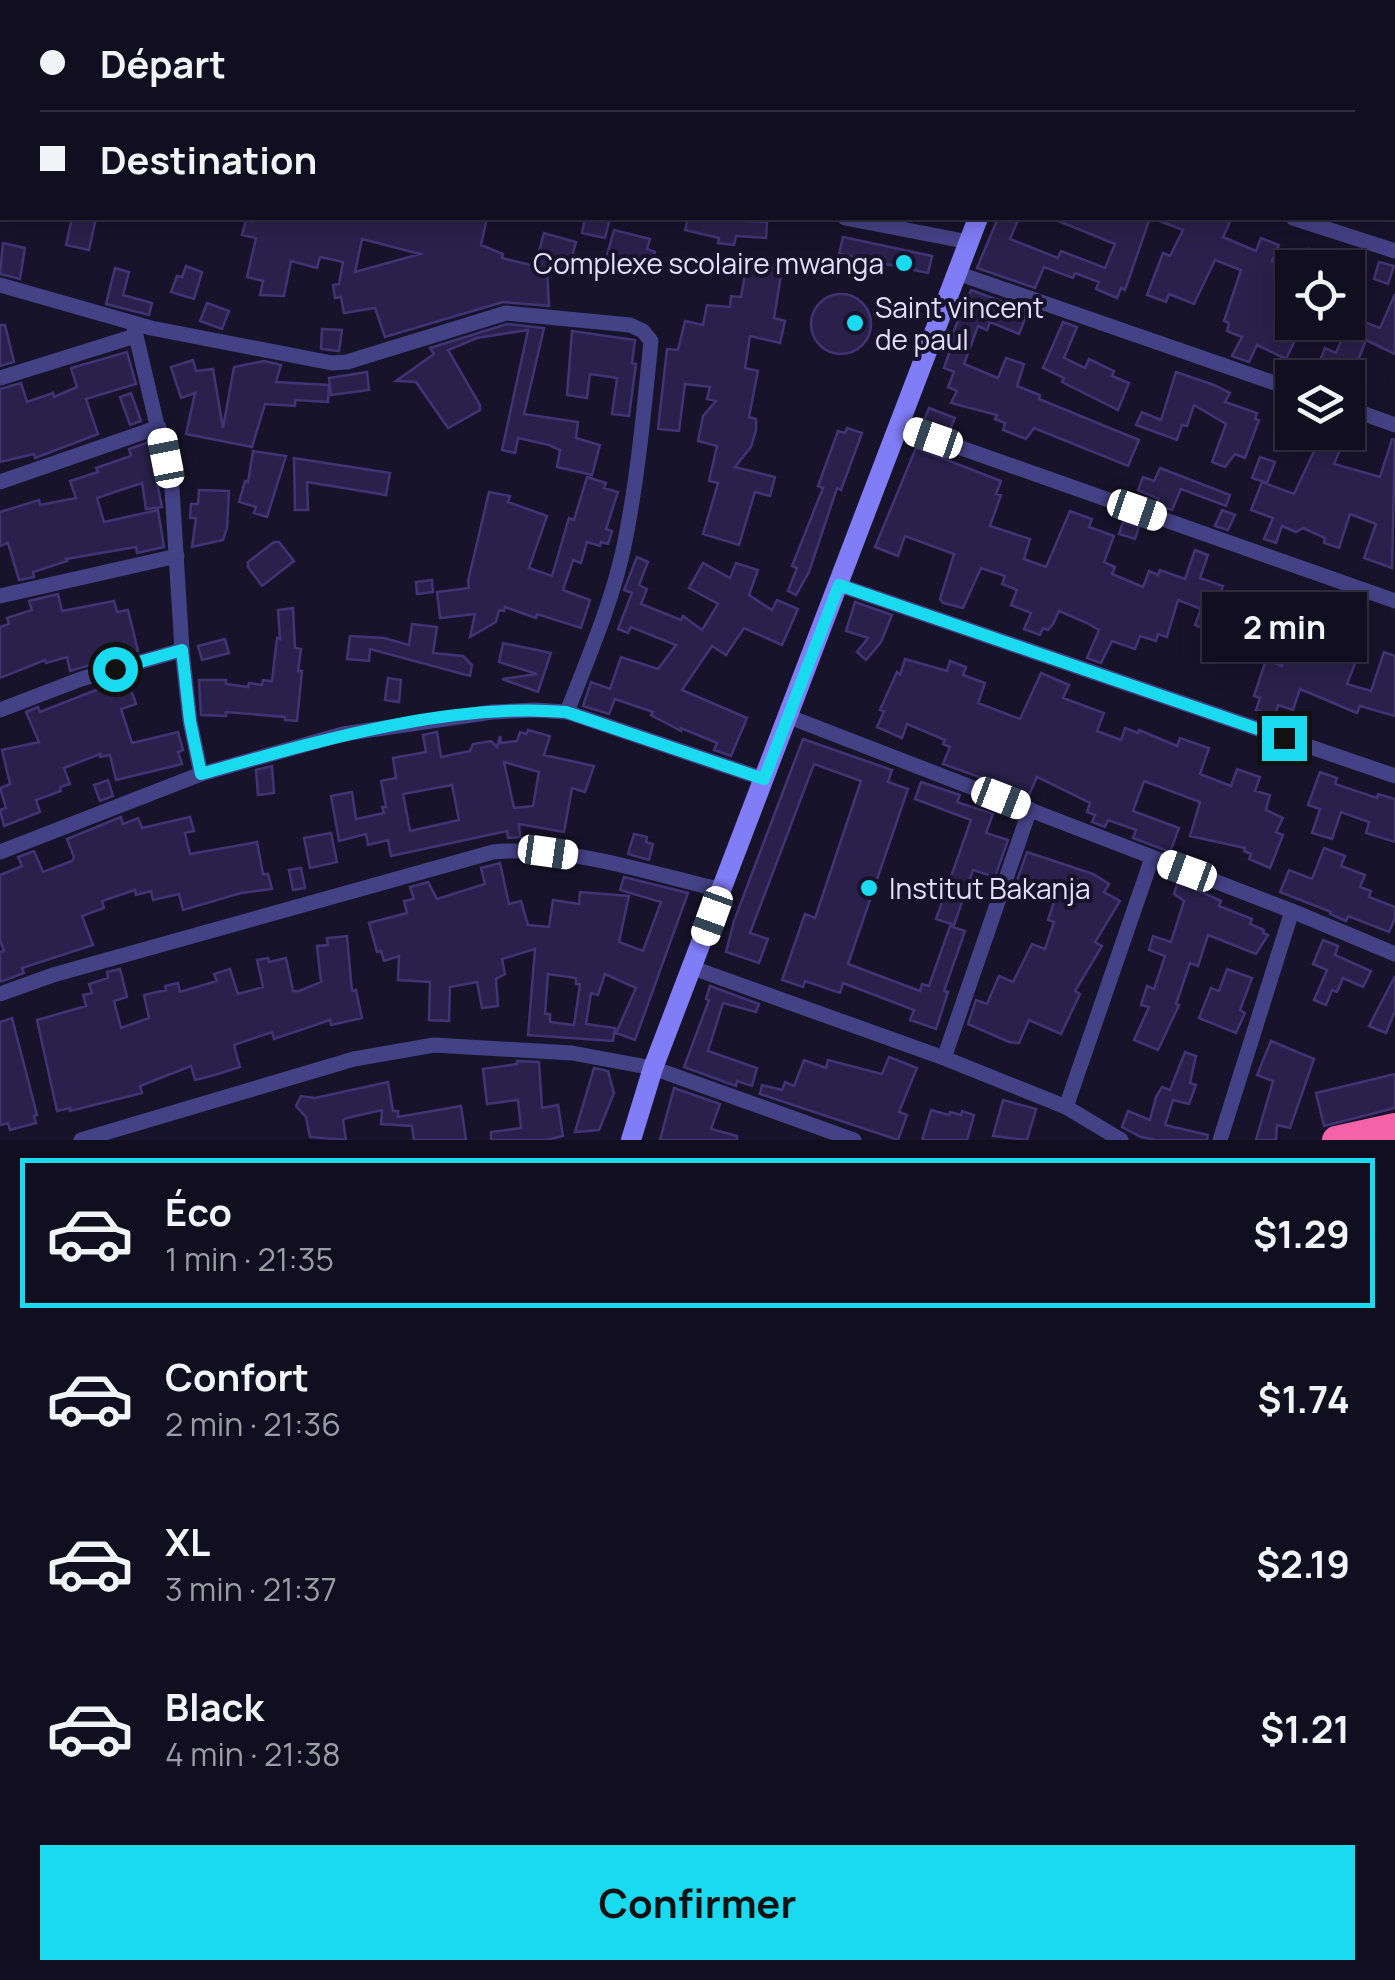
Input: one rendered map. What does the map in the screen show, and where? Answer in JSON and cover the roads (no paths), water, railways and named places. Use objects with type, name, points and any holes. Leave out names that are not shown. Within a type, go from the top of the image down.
[{"type":"highway","points":[[1336,1140],[1395,1127]]},
{"type":"main road","points":[[631,1140],[653,1068],[977,220]]},
{"type":"street","points":[[856,220],[968,242]]},
{"type":"street","points":[[1299,220],[1395,251]]},
{"type":"street","points":[[956,273],[1275,384]]},
{"type":"street","points":[[0,285],[134,330],[332,362],[347,362],[506,313],[630,325],[643,332],[651,341],[624,546],[612,592],[566,712]]},
{"type":"street","points":[[0,378],[134,330]]},
{"type":"street","points":[[134,330],[172,489],[182,650],[201,774]]},
{"type":"street","points":[[1365,414],[1395,425]]},
{"type":"street","points":[[899,426],[1395,601]]},
{"type":"street","points":[[0,482],[159,427]]},
{"type":"street","points":[[0,596],[177,556]]},
{"type":"street","points":[[839,585],[1395,776]]},
{"type":"street","points":[[0,710],[82,679],[182,650]]},
{"type":"street","points":[[0,852],[201,774],[343,734],[492,712],[566,712],[764,779]]},
{"type":"street","points":[[788,716],[1395,954]]},
{"type":"street","points":[[944,1058],[1030,809]]},
{"type":"street","points":[[0,994],[72,970],[493,852],[524,849],[572,856],[722,890]]},
{"type":"street","points":[[1066,1107],[1152,858]]},
{"type":"street","points":[[1220,1140],[1292,911]]},
{"type":"street","points":[[694,968],[944,1058],[1066,1107],[1121,1140]]},
{"type":"street","points":[[82,1140],[354,1058],[434,1045],[534,1050],[653,1068],[854,1140]]},
{"type":"place","name":"Complexe scolaire mwanga","points":[[904,263]]},
{"type":"place","name":"Saint vincent de paul","points":[[855,323]]},
{"type":"place","name":"Institut Bakanja","points":[[869,888]]}]
